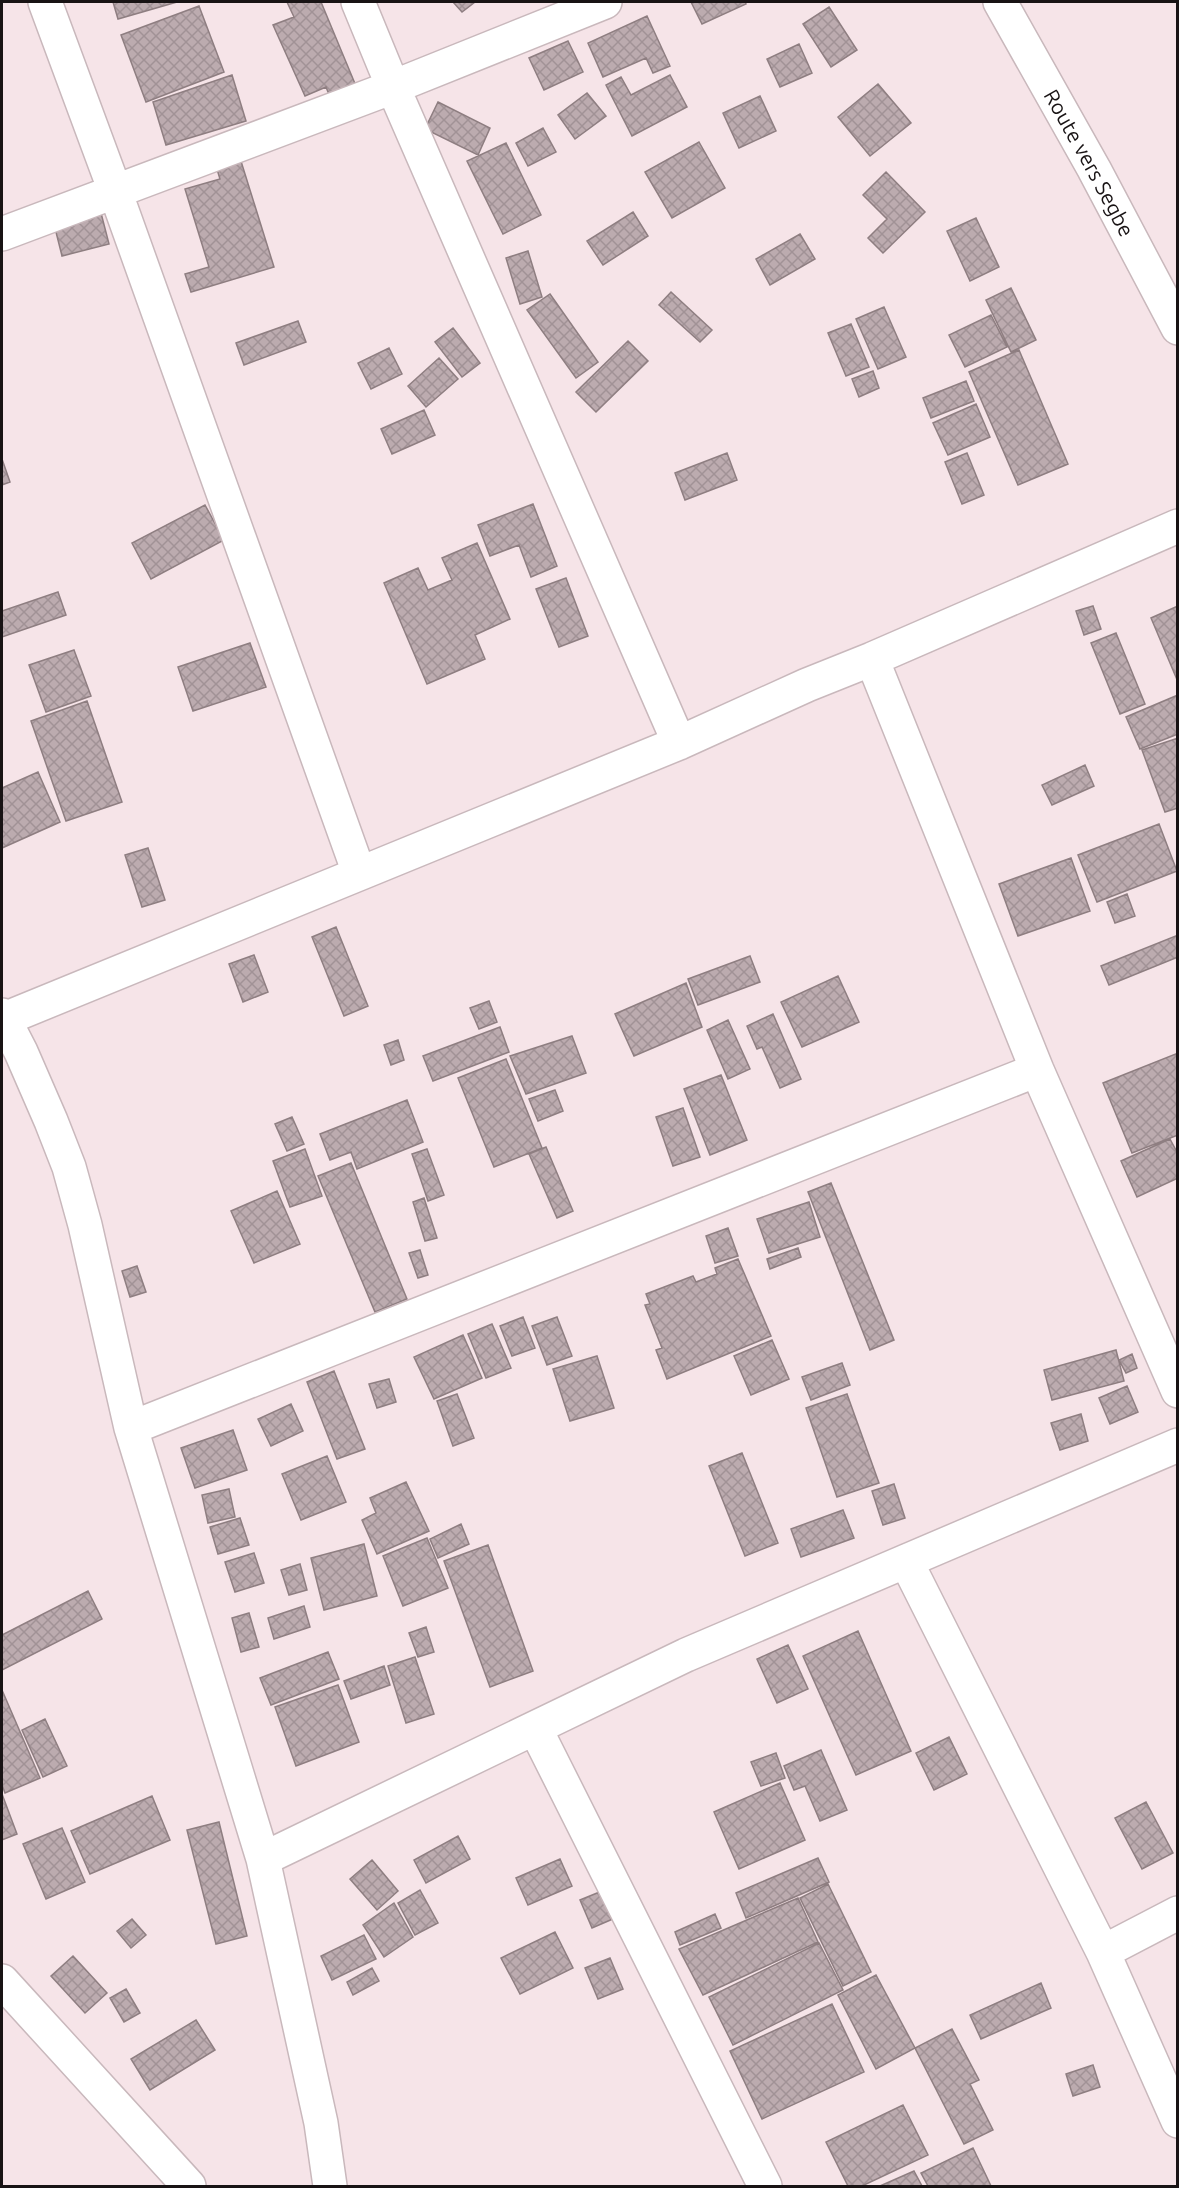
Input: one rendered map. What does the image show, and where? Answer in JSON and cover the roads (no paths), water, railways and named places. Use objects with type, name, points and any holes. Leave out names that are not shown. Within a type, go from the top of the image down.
[{"type":"street","points":[[45,2],[360,873]]},
{"type":"street","points":[[358,2],[679,743]]},
{"type":"street","points":[[2,234],[393,87],[605,2]]},
{"type":"street","name":"Route vers Segbe","points":[[1000,2],[1094,169],[1178,328]]},
{"type":"street","points":[[330,2187],[321,2123],[263,1859],[130,1428],[86,1225],[69,1167],[21,1052],[2,1018],[679,743],[807,685],[872,659],[1178,525]]},
{"type":"street","points":[[872,659],[1037,1070],[1178,1390]]},
{"type":"street","points":[[130,1428],[1037,1070]]},
{"type":"street","points":[[263,1859],[686,1654],[1178,1445]]},
{"type":"street","points":[[906,1561],[1103,1952],[1178,2121]]},
{"type":"street","points":[[534,1728],[765,2187]]},
{"type":"street","points":[[1103,1952],[1178,1913]]},
{"type":"street","points":[[2,1981],[189,2187]]}]
